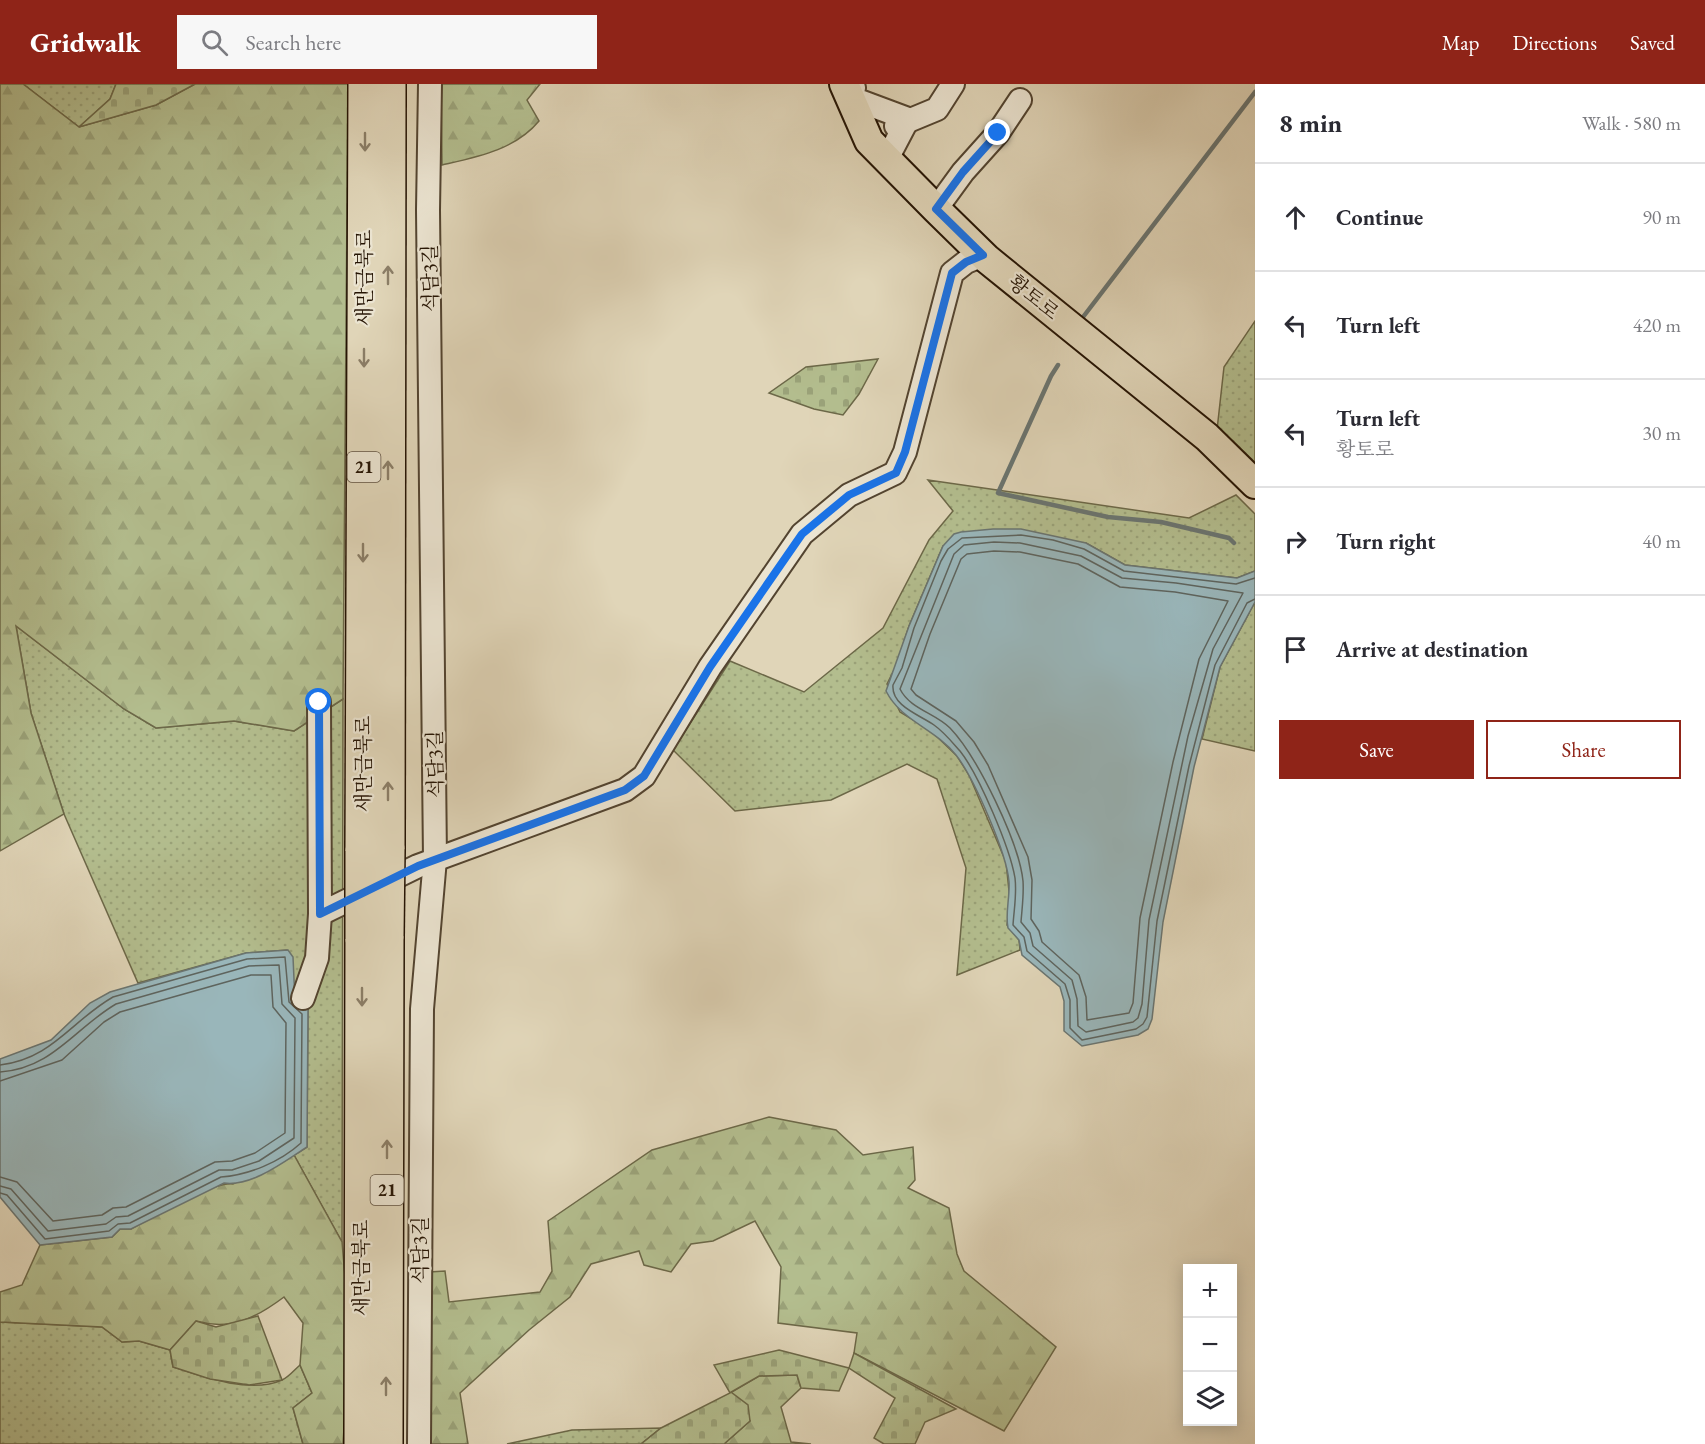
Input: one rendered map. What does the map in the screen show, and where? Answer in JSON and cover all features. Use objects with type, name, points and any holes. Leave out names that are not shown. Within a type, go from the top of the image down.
[{"type":"highway","name":"새만금북로","points":[[365,84],[375,937],[386,1444]]},
{"type":"highway","name":"새만금북로","points":[[375,850],[389,84]]},
{"type":"highway","name":"새만금북로","points":[[361,1444],[375,937]]},
{"type":"main road","name":"황토로","points":[[850,88],[878,151],[983,255],[1207,437],[1255,484]]},
{"type":"street","name":"석담3길","points":[[419,1444],[422,1009],[435,859],[428,210],[430,84]]},
{"type":"street","points":[[878,151],[909,119],[937,109],[953,84]]},
{"type":"street","points":[[850,88],[909,119]]},
{"type":"street","points":[[936,209],[963,172],[998,133],[1020,100]]},
{"type":"street","points":[[320,914],[343,901],[435,859],[625,790],[644,776],[710,667],[802,534],[849,495],[896,473],[905,452],[952,273],[966,262],[983,255]]},
{"type":"street","points":[[303,998],[317,958],[320,914],[319,702]]},
{"type":"green space","points":[[0,84],[23,84],[79,127],[156,105],[195,84],[348,84],[343,699],[294,731],[234,721],[156,728],[124,709],[16,626],[31,713],[64,814],[0,851]]},
{"type":"green space","points":[[23,84],[116,84],[110,99],[79,127]]},
{"type":"green space","points":[[116,84],[195,84],[156,105],[79,127],[110,99]]},
{"type":"green space","points":[[441,84],[540,84],[527,100],[539,121],[519,139],[507,146],[442,165]]},
{"type":"green space","points":[[1255,321],[1255,466],[1217,430],[1224,367]]},
{"type":"green space","points":[[878,359],[859,394],[843,415],[814,409],[769,393],[806,367]]},
{"type":"green space","points":[[928,480],[1189,518],[1236,495],[1255,514],[1255,571],[1237,578],[1125,565],[1086,543],[943,546],[887,684],[900,712],[930,730],[957,756],[969,775],[1006,862],[1010,901],[1007,925],[1019,940],[1020,950],[957,975],[966,868],[937,779],[907,764],[831,800],[735,811],[673,750],[730,661],[804,692],[883,628],[929,540],[953,511]]},
{"type":"green space","points":[[1255,602],[1255,751],[1202,739],[1220,667]]},
{"type":"green space","points":[[16,626],[124,709],[156,728],[234,721],[294,731],[343,699],[342,1242],[294,1155],[307,1147],[308,1010],[295,1001],[287,950],[246,953],[138,983],[64,814],[31,713]]},
{"type":"green space","points":[[769,1117],[836,1130],[863,1155],[913,1147],[915,1180],[908,1188],[949,1208],[957,1254],[964,1271],[1056,1347],[1004,1431],[854,1353],[857,1333],[778,1323],[781,1267],[755,1221],[713,1241],[691,1244],[671,1272],[644,1265],[639,1251],[591,1264],[570,1297],[529,1330],[460,1393],[468,1444],[430,1444],[429,1272],[445,1271],[449,1302],[540,1292],[552,1271],[548,1221],[652,1150]]},
{"type":"green space","points":[[294,1155],[342,1242],[350,1335],[343,1444],[303,1444],[293,1408],[312,1393],[300,1365],[303,1323],[284,1297],[243,1321],[209,1324],[196,1321],[170,1350],[139,1341],[122,1342],[102,1327],[0,1322],[0,1292],[22,1285],[40,1245],[112,1237],[120,1229],[131,1229],[197,1194],[233,1184]]},
{"type":"green space","points":[[258,1316],[282,1380],[249,1385],[210,1379],[173,1367],[170,1350],[196,1321],[216,1327]]},
{"type":"green space","points":[[0,1322],[102,1327],[122,1342],[139,1341],[170,1350],[173,1367],[242,1385],[270,1384],[282,1380],[300,1365],[312,1393],[293,1408],[303,1444],[0,1444]]},
{"type":"green space","points":[[779,1350],[849,1368],[839,1391],[801,1388],[797,1375],[759,1376],[731,1392],[748,1405],[750,1421],[724,1444],[641,1444],[661,1428],[730,1393],[714,1365]]},
{"type":"green space","points":[[854,1353],[956,1409],[925,1422],[915,1444],[884,1444],[874,1438],[895,1398],[849,1368]]},
{"type":"green space","points":[[797,1375],[801,1388],[781,1407],[791,1442],[811,1444],[724,1444],[750,1421],[730,1393],[759,1376]]},
{"type":"green space","points":[[661,1428],[641,1444],[507,1444],[572,1430]]},
{"type":"water","points":[[993,529],[1021,529],[1086,543],[1125,565],[1237,578],[1255,571],[1255,602],[1220,667],[1194,767],[1163,922],[1152,1019],[1148,1029],[1138,1035],[1082,1046],[1064,1031],[1064,1001],[1060,987],[1022,955],[1019,940],[1008,928],[1007,869],[996,836],[972,781],[956,755],[938,738],[900,710],[886,691],[909,626],[943,546],[954,534]]},
{"type":"water","points":[[288,950],[293,957],[295,1001],[308,1009],[307,1147],[257,1177],[235,1183],[224,1183],[131,1229],[120,1229],[112,1237],[40,1245],[0,1197],[0,1059],[51,1040],[90,1003],[110,992],[246,953]]},
{"type":"waterway","points":[[1080,321],[1255,92]]},
{"type":"waterway","points":[[1058,365],[998,493],[1108,517],[1161,522],[1229,538],[1234,543]]},
{"type":"route","points":[[319,702],[320,914],[418,866],[625,790],[644,776],[710,667],[802,534],[849,495],[896,473],[905,452],[952,273],[966,262],[983,255],[936,209],[963,172],[998,133]]}]
